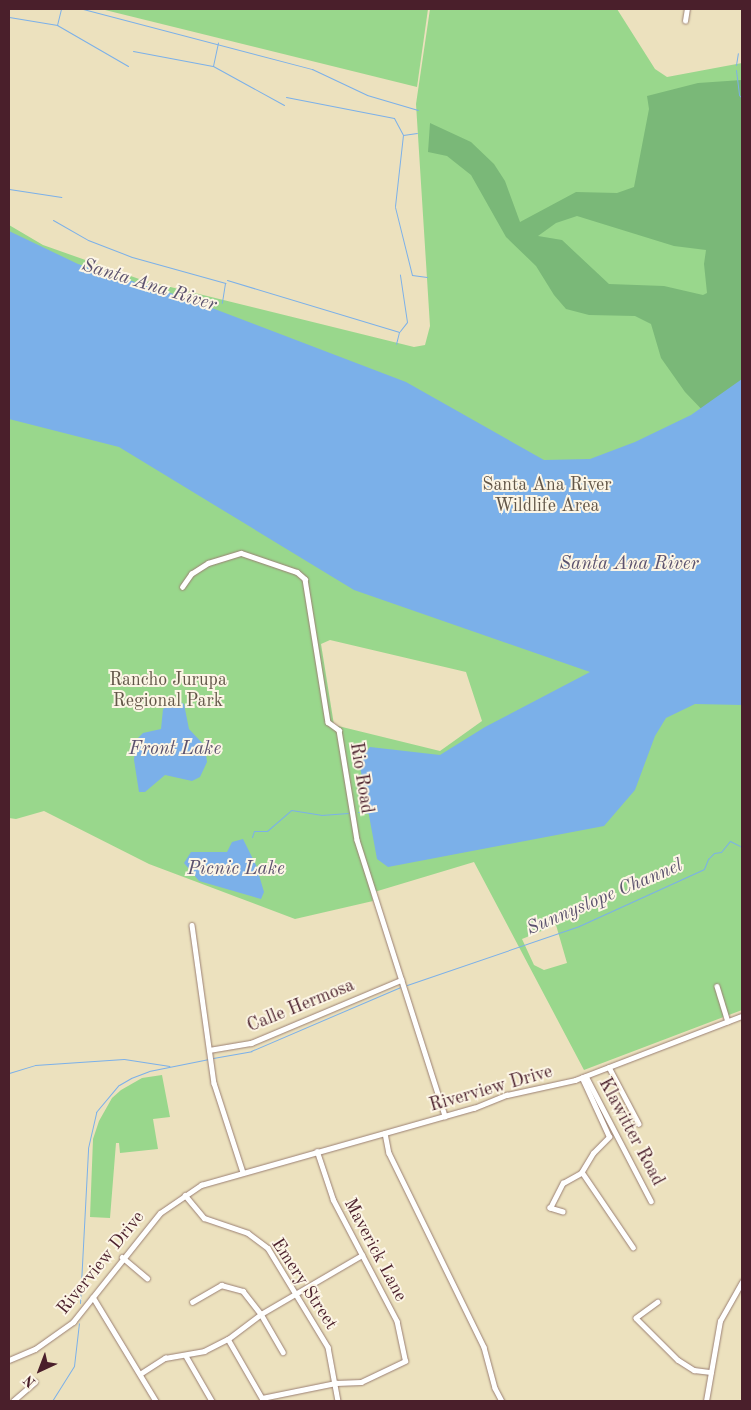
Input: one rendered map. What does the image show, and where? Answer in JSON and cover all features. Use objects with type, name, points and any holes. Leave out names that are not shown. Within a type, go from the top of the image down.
[{"type":"street","points":[[685,21],[687,9]]},
{"type":"street","name":"Rio Road","points":[[182,588],[191,574],[208,563],[241,553],[297,572],[305,579],[328,722],[339,730],[357,840],[445,1116]]},
{"type":"street","points":[[192,925],[211,1062],[218,1097],[243,1172]]},
{"type":"street","name":"Calle Hermosa","points":[[210,1053],[251,1043],[402,984]]},
{"type":"street","points":[[717,986],[728,1021]]},
{"type":"street","name":"Riverview Drive","points":[[9,1360],[35,1349],[61,1332],[93,1298],[122,1257],[160,1214],[185,1194],[211,1181],[385,1134],[507,1095],[584,1077],[742,1016]]},
{"type":"street","points":[[609,1068],[639,1124]]},
{"type":"street","name":"Klawitter Road","points":[[584,1077],[612,1133],[651,1201]]},
{"type":"street","points":[[563,1212],[551,1210],[551,1207],[563,1183],[582,1172],[612,1133]]},
{"type":"street","points":[[385,1134],[389,1153],[484,1346],[494,1388],[502,1401]]},
{"type":"street","name":"Maverick Lane","points":[[317,1152],[330,1193],[397,1322],[405,1361],[369,1379],[336,1383]]},
{"type":"street","points":[[582,1172],[633,1247]]},
{"type":"street","name":"Emery Street","points":[[185,1194],[198,1213],[209,1221],[248,1233],[263,1242],[328,1347],[338,1401]]},
{"type":"street","points":[[140,1374],[165,1358],[186,1356],[228,1339],[261,1314],[362,1255]]},
{"type":"street","points":[[122,1257],[148,1278]]},
{"type":"street","points":[[706,1401],[720,1321],[742,1282]]},
{"type":"street","points":[[192,1302],[222,1285],[242,1291],[261,1314],[283,1352]]},
{"type":"street","points":[[93,1298],[156,1401]]},
{"type":"street","points":[[658,1302],[636,1318],[678,1360],[694,1370],[711,1372]]},
{"type":"street","points":[[228,1339],[262,1398],[336,1383]]},
{"type":"street","points":[[186,1356],[212,1401]]},
{"type":"street","points":[[13,1401],[35,1382]]},
{"type":"green space","points":[[101,9],[428,9],[417,87]]},
{"type":"green space","name":"Santa Ana River Wildlife Area","points":[[430,9],[617,9],[655,69],[667,77],[742,63],[742,1010],[584,1070],[474,862],[371,893],[373,901],[295,919],[149,864],[44,811],[16,819],[9,818],[9,225],[43,245],[142,280],[414,347],[425,345],[430,326],[416,104]],"holes":[[[330,640],[466,672],[482,721],[440,751],[334,725],[321,644]],[[556,925],[567,963],[544,970],[534,965],[522,939]]]},
{"type":"green space","points":[[742,80],[742,492],[708,416],[685,392],[661,358],[651,324],[635,316],[589,315],[566,309],[554,295],[536,266],[506,237],[471,175],[447,156],[428,152],[430,123],[471,142],[494,164],[505,181],[520,222],[576,192],[617,193],[634,187],[649,109],[647,96],[698,83]],"holes":[[[577,216],[674,246],[706,250],[704,264],[707,293],[703,295],[664,286],[609,284],[562,240],[538,236],[556,223]]]},
{"type":"green space","points":[[162,1075],[170,1117],[153,1119],[158,1149],[120,1153],[119,1143],[116,1143],[110,1218],[90,1217],[93,1139],[99,1121],[112,1098],[121,1090],[142,1078]]},
{"type":"water","name":"Santa Ana River","points":[[9,231],[78,264],[183,297],[406,382],[544,460],[590,459],[635,442],[691,415],[742,379],[742,705],[695,704],[666,718],[655,736],[635,790],[604,826],[388,867],[377,859],[359,761],[370,747],[440,755],[485,727],[590,672],[354,590],[119,447],[9,419]]},
{"type":"water","name":"Front Lake","points":[[177,700],[184,704],[189,729],[205,746],[207,762],[200,777],[192,781],[165,775],[145,792],[139,792],[134,760],[136,740],[143,733],[161,729],[163,709]]},
{"type":"water","name":"Picnic Lake","points":[[243,839],[256,865],[264,892],[261,899],[199,881],[184,863],[191,852],[227,852],[232,842]]},
{"type":"waterway","points":[[9,17],[57,25],[61,9]]},
{"type":"waterway","points":[[83,9],[312,69],[367,95],[418,110]]},
{"type":"waterway","points":[[57,25],[128,66]]},
{"type":"waterway","points":[[133,51],[213,66],[218,43]]},
{"type":"waterway","points":[[736,65],[738,53]]},
{"type":"waterway","points":[[213,66],[284,105]]},
{"type":"waterway","points":[[736,70],[739,95],[742,98]]},
{"type":"waterway","points":[[286,97],[394,118],[403,135],[417,133]]},
{"type":"waterway","points":[[395,206],[403,135]]},
{"type":"waterway","points":[[9,189],[61,197]]},
{"type":"waterway","points":[[395,207],[412,275],[427,277]]},
{"type":"waterway","points":[[53,220],[88,240],[132,257],[225,283],[222,303]]},
{"type":"waterway","points":[[400,275],[407,322],[400,331]]},
{"type":"waterway","points":[[227,280],[399,332],[396,344]]},
{"type":"waterway","points":[[252,837],[254,831],[267,831],[291,810],[321,815],[348,813]]},
{"type":"waterway","points":[[358,812],[369,813]]},
{"type":"waterway","name":"Sunnyslope Channel","points":[[407,985],[579,926],[704,869],[708,859],[714,853],[721,852],[730,841],[742,847]]},
{"type":"waterway","name":"Sunnyslope Channel","points":[[213,1058],[251,1051],[400,987]]},
{"type":"waterway","points":[[9,1073],[35,1065],[124,1059],[169,1066]]},
{"type":"waterway","name":"Sunnyslope Channel","points":[[80,1303],[88,1148],[96,1112],[119,1085],[131,1078],[149,1071],[209,1059]]},
{"type":"waterway","name":"Sunnyslope Channel","points":[[52,1401],[74,1366],[79,1323]]},
{"type":"park label","name":"Rancho Jurupa Regional Park","points":[[168,691]]}]
